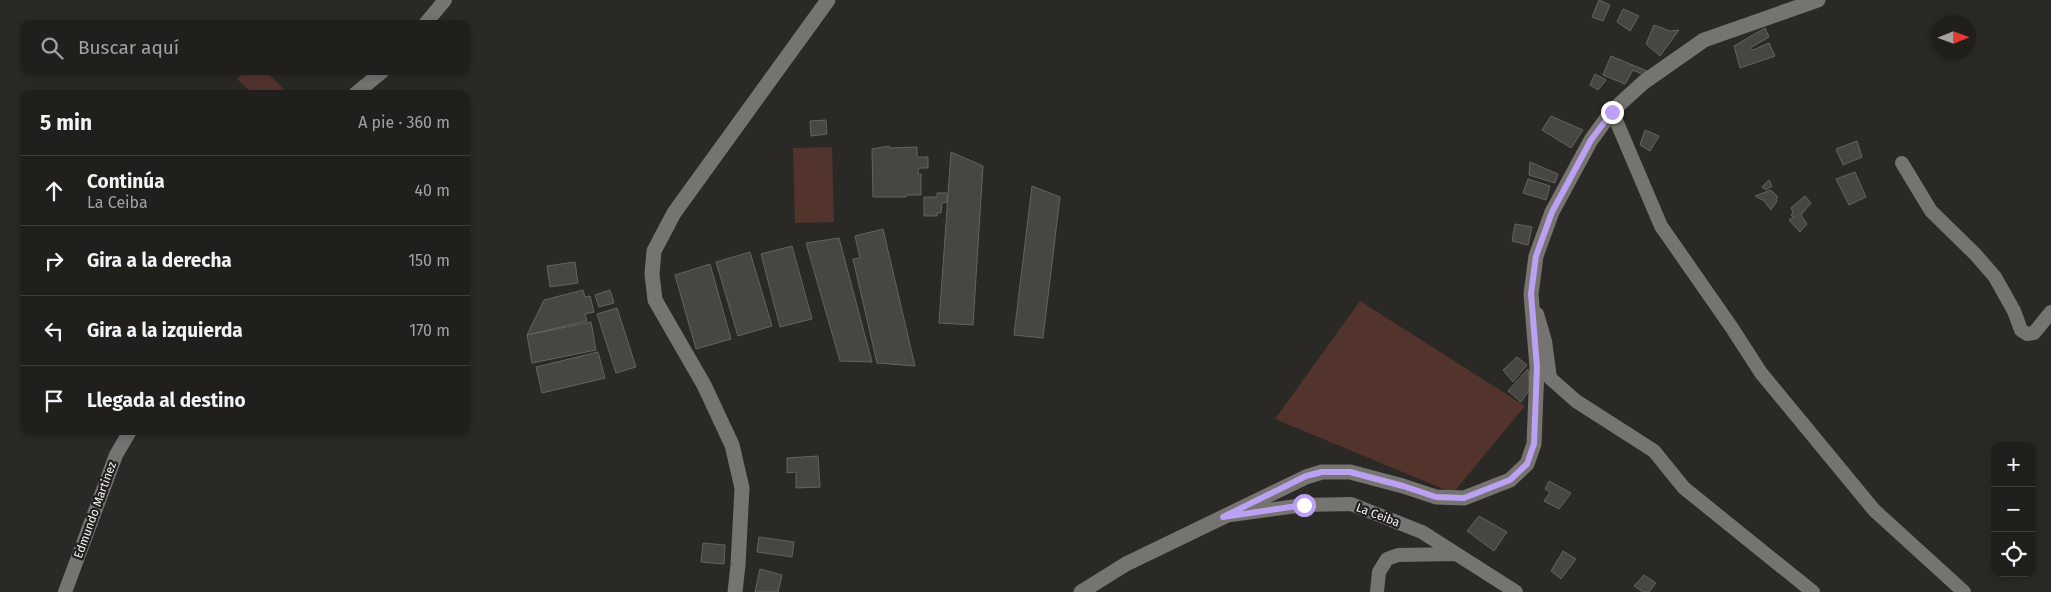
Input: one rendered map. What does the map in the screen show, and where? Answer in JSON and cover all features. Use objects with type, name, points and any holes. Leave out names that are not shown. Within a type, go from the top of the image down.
[{"type":"street","points":[[428,20],[445,0]]},
{"type":"street","points":[[735,592],[739,556],[742,488],[732,445],[704,386],[655,300],[652,274],[654,251],[674,213],[828,0]]},
{"type":"street","points":[[1081,592],[1126,564],[1306,476],[1322,472],[1350,472],[1436,497],[1464,498],[1510,480],[1527,464],[1534,444],[1537,367],[1531,294],[1536,256],[1552,212],[1591,140],[1612,112],[1644,82],[1704,40],[1818,0]]},
{"type":"street","points":[[360,90],[378,75]]},
{"type":"street","points":[[1612,112],[1660,226],[1732,328],[1760,373],[1874,510],[1964,592]]},
{"type":"street","points":[[1902,163],[1931,211],[1975,254],[1995,277],[2006,294],[2024,333],[2034,333],[2051,312]]},
{"type":"street","points":[[1531,294],[1544,341],[1550,378],[1576,401],[1654,450],[1684,488],[1813,592]]},
{"type":"street","name":"Edmundo Martinez","points":[[66,592],[116,454],[128,435]]},
{"type":"street","name":"La Ceiba","points":[[1223,517],[1304,505],[1351,504],[1422,532],[1516,592]]},
{"type":"street","points":[[1377,592],[1379,572],[1386,559],[1398,555],[1456,554]]},
{"type":"shaded area","points":[[241,75],[270,75],[284,90],[249,90],[237,79]]},
{"type":"shaded area","points":[[832,147],[834,222],[795,223],[793,148]]},
{"type":"shaded area","points":[[1360,301],[1525,406],[1453,493],[1275,419]]},
{"type":"building","points":[[1599,0],[1610,5],[1603,21],[1592,17]]},
{"type":"building","points":[[1623,9],[1639,16],[1630,31],[1617,22]]},
{"type":"building","points":[[1654,25],[1670,31],[1679,30],[1660,56],[1646,44]]},
{"type":"building","points":[[1765,28],[1769,37],[1750,48],[1753,50],[1769,43],[1775,56],[1740,68],[1734,46]]},
{"type":"building","points":[[1611,56],[1647,71],[1644,75],[1633,70],[1625,84],[1603,75]]},
{"type":"building","points":[[1595,74],[1606,80],[1598,90],[1590,85]]},
{"type":"building","points":[[1551,116],[1583,130],[1571,148],[1542,130]]},
{"type":"building","points":[[826,120],[827,134],[811,136],[810,121]]},
{"type":"building","points":[[1645,130],[1659,136],[1650,151],[1640,145]]},
{"type":"building","points":[[1857,141],[1862,157],[1843,165],[1836,149]]},
{"type":"building","points":[[889,146],[890,148],[917,147],[917,157],[928,157],[928,168],[919,168],[918,172],[918,174],[921,174],[921,195],[873,197],[872,149]]},
{"type":"building","points":[[951,152],[983,166],[973,325],[939,323]]},
{"type":"building","points":[[1530,162],[1558,174],[1555,183],[1529,175]]},
{"type":"building","points":[[1855,172],[1866,197],[1849,205],[1836,179]]},
{"type":"building","points":[[1528,179],[1550,186],[1546,200],[1523,193]]},
{"type":"building","points":[[1769,180],[1772,186],[1766,190],[1762,187]]},
{"type":"building","points":[[1032,186],[1060,197],[1043,338],[1014,335]]},
{"type":"building","points":[[1771,190],[1778,197],[1771,210],[1764,201],[1755,196]]},
{"type":"building","points":[[937,193],[947,193],[947,202],[942,203],[941,213],[937,213],[937,216],[924,216],[924,197],[937,197]]},
{"type":"building","points":[[1805,196],[1811,203],[1801,215],[1807,224],[1800,232],[1789,220],[1794,217],[1791,215],[1793,212],[1791,208]]},
{"type":"building","points":[[1515,224],[1532,227],[1528,245],[1512,241]]},
{"type":"building","points":[[883,229],[915,366],[877,363],[853,259],[860,258],[855,236]]},
{"type":"building","points":[[839,238],[872,362],[840,361],[806,243]]},
{"type":"building","points":[[792,246],[812,319],[780,327],[761,254]]},
{"type":"building","points":[[750,252],[772,326],[738,336],[716,262]]},
{"type":"building","points":[[575,262],[578,283],[550,287],[547,266]]},
{"type":"building","points":[[710,264],[731,339],[696,349],[675,275]]},
{"type":"building","points":[[583,290],[585,297],[590,296],[594,312],[585,314],[587,321],[527,335],[544,300]]},
{"type":"building","points":[[610,290],[614,303],[599,307],[595,295]]},
{"type":"building","points":[[617,308],[636,367],[616,373],[597,314]]},
{"type":"building","points":[[591,322],[596,350],[532,363],[527,335]]},
{"type":"building","points":[[598,352],[605,378],[542,393],[536,367]]},
{"type":"building","points":[[1517,357],[1527,365],[1513,382],[1503,370]]},
{"type":"building","points":[[1528,369],[1530,389],[1521,402],[1508,391]]},
{"type":"building","points":[[818,456],[820,487],[796,488],[796,472],[787,473],[787,458]]},
{"type":"building","points":[[1549,481],[1571,493],[1559,509],[1544,501],[1550,492],[1545,489]]},
{"type":"building","points":[[1479,516],[1507,532],[1494,551],[1467,531]]},
{"type":"building","points":[[759,537],[794,542],[792,557],[757,552]]},
{"type":"building","points":[[703,543],[725,545],[724,564],[701,562]]},
{"type":"building","points":[[1563,551],[1576,559],[1561,579],[1551,571]]},
{"type":"building","points":[[760,569],[782,575],[778,592],[755,592]]},
{"type":"building","points":[[1644,575],[1656,583],[1649,592],[1643,592],[1634,586]]},
{"type":"route","points":[[1304,505],[1223,517],[1306,476],[1322,472],[1350,472],[1436,497],[1464,498],[1510,480],[1527,464],[1534,444],[1537,367],[1531,294],[1536,256],[1552,212],[1591,140],[1612,112]]}]
